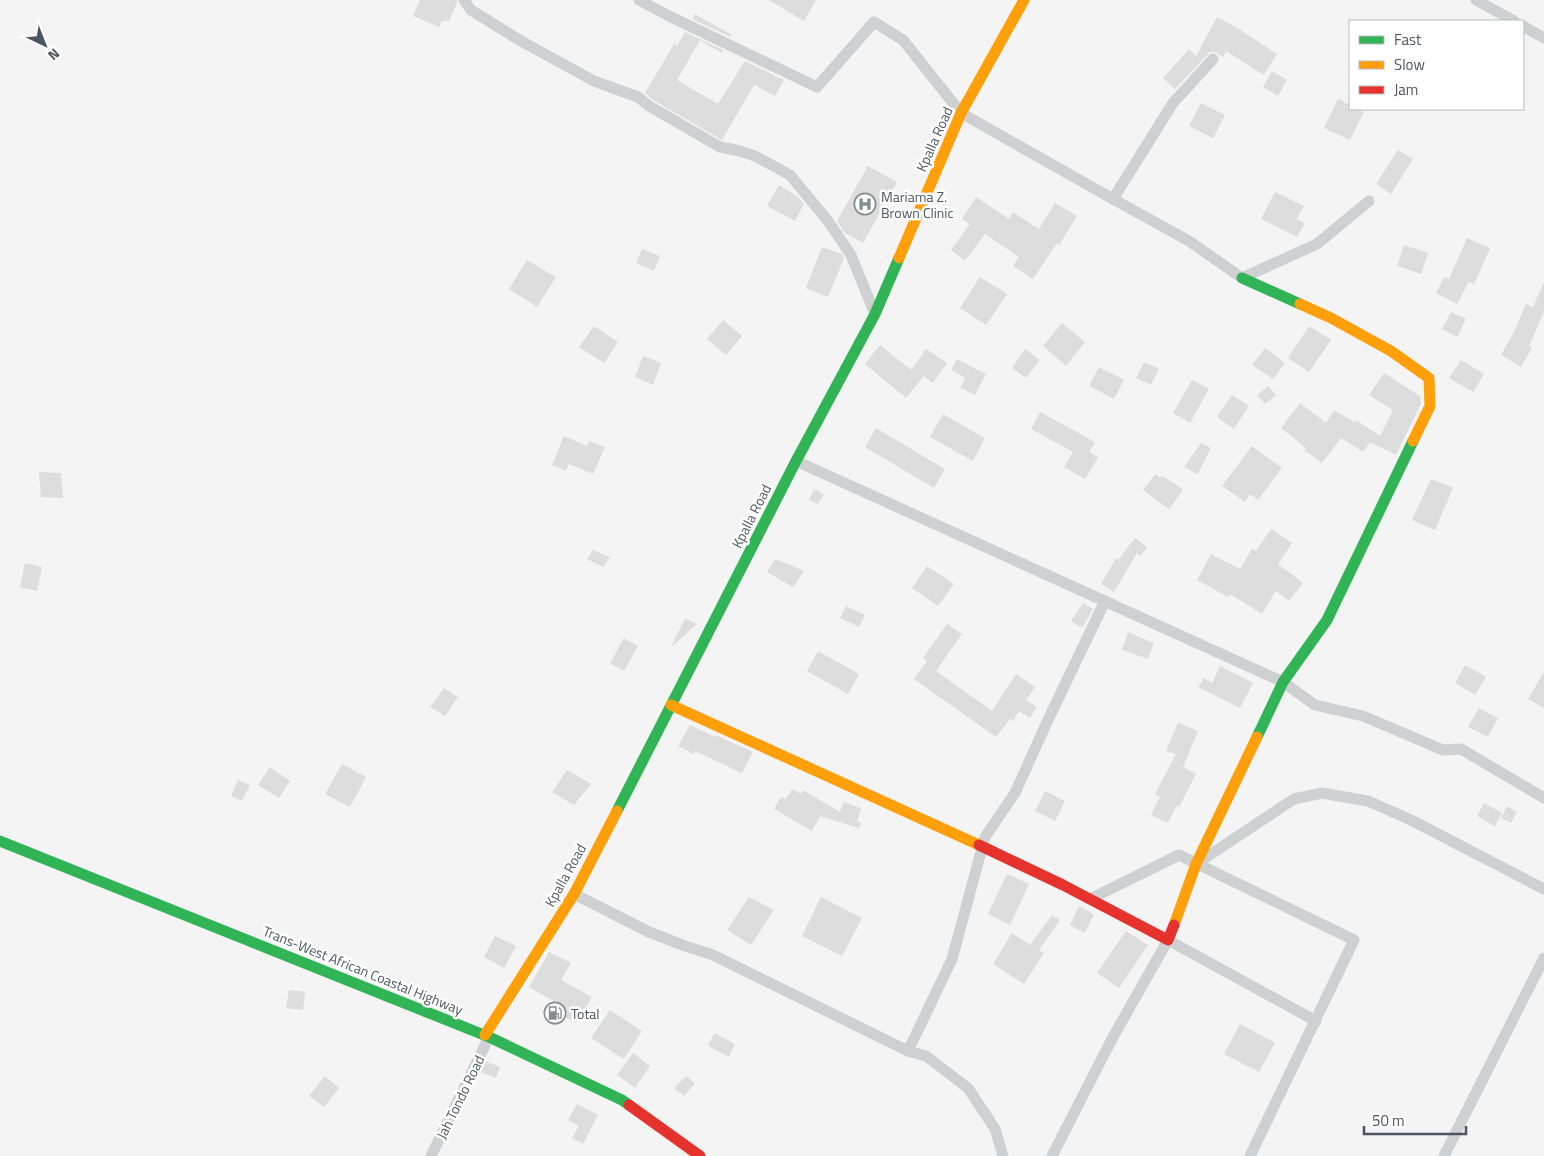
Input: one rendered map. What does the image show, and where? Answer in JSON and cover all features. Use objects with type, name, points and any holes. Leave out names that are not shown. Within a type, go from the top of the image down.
[{"type":"main road","name":"Kpalla Road","points":[[487,1036],[574,894],[874,314],[961,113],[1024,0]]},
{"type":"main road","points":[[671,705],[982,846],[1168,940],[1196,864],[1283,682],[1327,620],[1430,406],[1429,378],[1392,351],[1331,318],[1242,278]]},
{"type":"main road","name":"Trans-West African Coastal Highway","points":[[0,841],[487,1036],[622,1100],[700,1156]]},
{"type":"street","points":[[464,0],[471,10],[594,82],[638,97],[648,106],[720,147],[755,156],[790,175],[828,221],[851,255],[874,314]]},
{"type":"street","points":[[639,0],[817,87],[874,22],[904,40],[961,113],[1189,241],[1242,278],[1317,244],[1369,201]]},
{"type":"street","points":[[1476,0],[1512,20]]},
{"type":"street","points":[[1524,27],[1544,38]]},
{"type":"street","points":[[1113,199],[1173,102],[1213,59]]},
{"type":"street","points":[[796,462],[1283,682],[1315,705],[1363,716],[1443,750],[1461,749],[1544,798]]},
{"type":"street","points":[[908,1051],[952,959],[985,837],[1015,793],[1105,602]]},
{"type":"street","points":[[1196,864],[1294,799],[1322,793],[1368,801],[1411,820],[1544,889]]},
{"type":"street","points":[[1090,899],[1179,855],[1354,940],[1250,1156]]},
{"type":"street","points":[[574,894],[649,932],[713,955],[908,1051],[926,1056],[968,1088],[995,1129],[1002,1156]]},
{"type":"street","points":[[1052,1156],[1113,1036],[1168,940],[1316,1021]]},
{"type":"street","points":[[1444,1156],[1544,958]]},
{"type":"street","name":"Jah Tondo Road","points":[[431,1156],[487,1036]]},
{"type":"building","points":[[420,0],[457,0],[457,3],[449,21],[442,21],[439,27],[413,16]]},
{"type":"building","points":[[769,0],[816,0],[804,21]]},
{"type":"building","points":[[695,14],[732,35],[731,37],[692,19]]},
{"type":"building","points":[[1217,17],[1277,54],[1264,75],[1226,51],[1223,57],[1215,52],[1210,52],[1175,89],[1163,78],[1189,49],[1196,56]]},
{"type":"building","points":[[685,32],[723,50],[722,53],[700,40],[677,80],[718,104],[745,61],[784,80],[775,96],[754,85],[722,140],[653,100],[645,93],[674,44],[677,46]]},
{"type":"building","points":[[1272,71],[1287,80],[1278,96],[1263,87]]},
{"type":"building","points":[[1338,99],[1349,104],[1349,110],[1364,112],[1350,140],[1324,128]]},
{"type":"building","points":[[1201,103],[1225,115],[1213,138],[1189,126]]},
{"type":"building","points":[[1398,150],[1413,159],[1391,194],[1376,184]]},
{"type":"building","name":"Mariama Z. Brown Clinic","points":[[868,166],[897,182],[863,243],[845,233],[837,221]]},
{"type":"building","points":[[779,185],[797,196],[804,204],[795,221],[767,206]]},
{"type":"building","points":[[1275,192],[1304,206],[1297,219],[1305,223],[1297,237],[1261,219]]},
{"type":"building","points":[[976,197],[1009,219],[1013,212],[1039,229],[1055,203],[1077,216],[1059,245],[1057,243],[1033,279],[1013,266],[1019,257],[985,234],[965,261],[951,250],[970,224],[962,219]]},
{"type":"building","points":[[1467,238],[1490,248],[1474,284],[1469,282],[1457,304],[1436,293],[1444,277],[1449,279]]},
{"type":"building","points":[[1404,245],[1428,253],[1421,274],[1397,266]]},
{"type":"building","points":[[822,247],[842,254],[844,258],[828,297],[806,288]]},
{"type":"building","points":[[642,249],[660,256],[654,271],[636,263]]},
{"type":"building","points":[[527,260],[556,277],[537,307],[509,289]]},
{"type":"building","points":[[980,277],[1007,294],[986,325],[960,308]]},
{"type":"building","points":[[1544,282],[1544,312],[1529,346],[1532,348],[1521,367],[1501,355],[1514,332],[1526,304],[1533,307]]},
{"type":"building","points":[[1451,312],[1466,319],[1457,337],[1442,329]]},
{"type":"building","points":[[723,320],[742,336],[726,355],[707,339]]},
{"type":"building","points":[[1062,323],[1085,342],[1066,366],[1043,346]]},
{"type":"building","points":[[594,326],[618,342],[604,363],[579,347]]},
{"type":"building","points":[[1309,326],[1331,340],[1309,372],[1288,358]]},
{"type":"building","points":[[880,345],[911,370],[926,349],[947,363],[933,383],[924,376],[906,398],[865,364]]},
{"type":"building","points":[[1265,348],[1285,363],[1273,379],[1252,365]]},
{"type":"building","points":[[1025,349],[1040,360],[1026,378],[1012,368]]},
{"type":"building","points":[[643,356],[661,363],[653,385],[635,377]]},
{"type":"building","points":[[957,359],[986,374],[975,395],[960,388],[965,378],[951,370]]},
{"type":"building","points":[[1461,360],[1484,374],[1473,392],[1449,378]]},
{"type":"building","points":[[1144,362],[1159,369],[1151,385],[1136,378]]},
{"type":"building","points":[[1099,367],[1124,380],[1114,399],[1089,386]]},
{"type":"building","points":[[1384,373],[1420,396],[1421,404],[1396,455],[1370,442],[1363,452],[1341,438],[1322,463],[1304,450],[1306,448],[1281,428],[1300,403],[1326,423],[1334,410],[1354,422],[1356,420],[1380,436],[1393,410],[1369,395]]},
{"type":"building","points":[[1192,380],[1209,389],[1190,423],[1173,413]]},
{"type":"building","points":[[1268,386],[1276,395],[1265,404],[1257,395]]},
{"type":"building","points":[[1232,395],[1249,406],[1234,429],[1217,417]]},
{"type":"building","points":[[1040,412],[1095,442],[1089,452],[1098,457],[1085,479],[1064,467],[1073,452],[1031,429]]},
{"type":"building","points":[[943,414],[985,438],[973,461],[930,437]]},
{"type":"building","points":[[876,428],[945,469],[934,488],[865,447]]},
{"type":"building","points":[[564,436],[587,446],[589,441],[605,447],[593,474],[569,464],[566,471],[552,465]]},
{"type":"building","points":[[1201,443],[1211,448],[1198,474],[1184,467]]},
{"type":"building","points":[[1252,446],[1282,468],[1258,500],[1250,494],[1245,502],[1222,486]]},
{"type":"building","points":[[39,472],[61,473],[63,498],[41,497]]},
{"type":"building","points":[[1155,474],[1161,478],[1162,476],[1183,490],[1169,509],[1143,490]]},
{"type":"building","points":[[1431,479],[1453,488],[1435,530],[1412,520]]},
{"type":"building","points":[[814,489],[824,495],[818,504],[809,500]]},
{"type":"building","points":[[1271,529],[1292,543],[1278,564],[1303,583],[1289,601],[1276,591],[1262,614],[1230,594],[1228,597],[1197,580],[1211,554],[1240,569],[1252,549],[1256,551]]},
{"type":"building","points":[[1135,538],[1147,547],[1140,556],[1137,553],[1114,592],[1101,584],[1116,558],[1118,560]]},
{"type":"building","points":[[593,550],[610,557],[603,567],[587,559]]},
{"type":"building","points":[[775,559],[804,571],[793,587],[767,572]]},
{"type":"building","points":[[25,563],[42,567],[37,591],[20,587]]},
{"type":"building","points":[[927,566],[954,584],[938,606],[912,588]]},
{"type":"building","points":[[1083,603],[1093,609],[1082,628],[1071,621]]},
{"type":"building","points":[[846,606],[865,615],[859,627],[840,618]]},
{"type":"building","points":[[685,618],[697,624],[671,647]]},
{"type":"building","points":[[947,624],[962,634],[936,671],[992,711],[1016,674],[1035,687],[1026,700],[1037,707],[1030,718],[1019,711],[1013,721],[1010,719],[996,737],[914,679],[927,661],[923,658]]},
{"type":"building","points":[[1128,632],[1154,643],[1148,659],[1122,650]]},
{"type":"building","points":[[624,638],[638,646],[624,671],[610,663]]},
{"type":"building","points":[[818,651],[859,674],[848,694],[807,671]]},
{"type":"building","points":[[1465,665],[1486,677],[1475,695],[1455,683]]},
{"type":"building","points":[[1220,666],[1253,683],[1240,708],[1198,687],[1204,678],[1212,683]]},
{"type":"building","points":[[1544,672],[1544,708],[1528,699]]},
{"type":"building","points":[[444,688],[458,697],[445,716],[430,707]]},
{"type":"building","points":[[1479,708],[1498,718],[1488,737],[1468,727]]},
{"type":"building","points":[[1178,723],[1198,731],[1183,767],[1196,774],[1179,807],[1177,805],[1168,823],[1151,815],[1160,797],[1155,794],[1176,754],[1166,751]]},
{"type":"building","points":[[690,725],[753,752],[742,773],[695,751],[694,754],[678,746]]},
{"type":"building","points":[[342,764],[366,777],[350,807],[325,794]]},
{"type":"building","points":[[270,767],[290,781],[279,798],[258,785]]},
{"type":"building","points":[[567,770],[591,784],[574,805],[552,792]]},
{"type":"building","points":[[238,780],[250,785],[242,801],[231,796]]},
{"type":"building","points":[[792,789],[801,794],[803,790],[840,812],[844,802],[861,808],[857,821],[861,823],[859,828],[820,816],[812,831],[774,809],[781,797],[786,799]]},
{"type":"building","points":[[1045,791],[1065,801],[1055,821],[1035,811]]},
{"type":"building","points":[[1484,803],[1502,813],[1495,826],[1477,816]]},
{"type":"building","points":[[1507,806],[1517,812],[1511,823],[1501,818]]},
{"type":"building","points":[[1007,874],[1029,884],[1010,925],[988,914]]},
{"type":"building","points":[[749,897],[774,910],[751,945],[727,930]]},
{"type":"building","points":[[821,897],[862,918],[842,956],[802,936]]},
{"type":"building","points":[[1079,906],[1094,914],[1085,933],[1070,925]]},
{"type":"building","points":[[1052,915],[1060,920],[1039,950],[1044,953],[1024,984],[993,964],[1012,933],[1030,945]]},
{"type":"building","points":[[1126,931],[1148,945],[1119,988],[1097,973]]},
{"type":"building","points":[[495,936],[516,946],[504,968],[484,957]]},
{"type":"building","points":[[549,952],[571,963],[561,980],[592,997],[576,1023],[563,1016],[567,1009],[529,987]]},
{"type":"building","points":[[289,990],[305,992],[303,1010],[286,1008]]},
{"type":"building","points":[[610,1010],[642,1031],[624,1059],[591,1038]]},
{"type":"building","points":[[1240,1024],[1275,1043],[1259,1072],[1224,1054]]},
{"type":"building","points":[[714,1033],[735,1044],[729,1057],[708,1046]]},
{"type":"building","points":[[633,1053],[650,1066],[635,1088],[617,1075]]},
{"type":"building","points":[[485,1061],[500,1067],[496,1078],[480,1072]]},
{"type":"building","points":[[325,1076],[339,1088],[324,1107],[309,1096]]},
{"type":"building","points":[[686,1076],[695,1083],[684,1096],[674,1088]]},
{"type":"building","points":[[577,1104],[598,1115],[583,1144],[572,1138],[579,1126],[568,1120]]},
{"type":"traffic: fast","points":[[617,811],[796,461],[875,314],[899,258]]},
{"type":"traffic: fast","points":[[1242,278],[1300,304]]},
{"type":"traffic: fast","points":[[1257,737],[1283,682],[1327,620],[1413,441]]},
{"type":"traffic: fast","points":[[0,841],[489,1037],[629,1105]]},
{"type":"traffic: slow","points":[[899,258],[961,113],[1024,0]]},
{"type":"traffic: slow","points":[[1300,304],[1331,318],[1391,351],[1429,378],[1430,406],[1413,441]]},
{"type":"traffic: slow","points":[[671,705],[979,845]]},
{"type":"traffic: slow","points":[[1174,925],[1196,864],[1257,737]]},
{"type":"traffic: slow","points":[[485,1035],[574,894],[617,811]]},
{"type":"traffic: jam","points":[[979,845],[1063,885],[1168,940],[1174,925]]},
{"type":"traffic: jam","points":[[629,1105],[700,1156]]},
{"type":"place","name":"Mariama Z. Brown Clinic","points":[[865,204]]},
{"type":"place","name":"Total","points":[[555,1013]]}]
